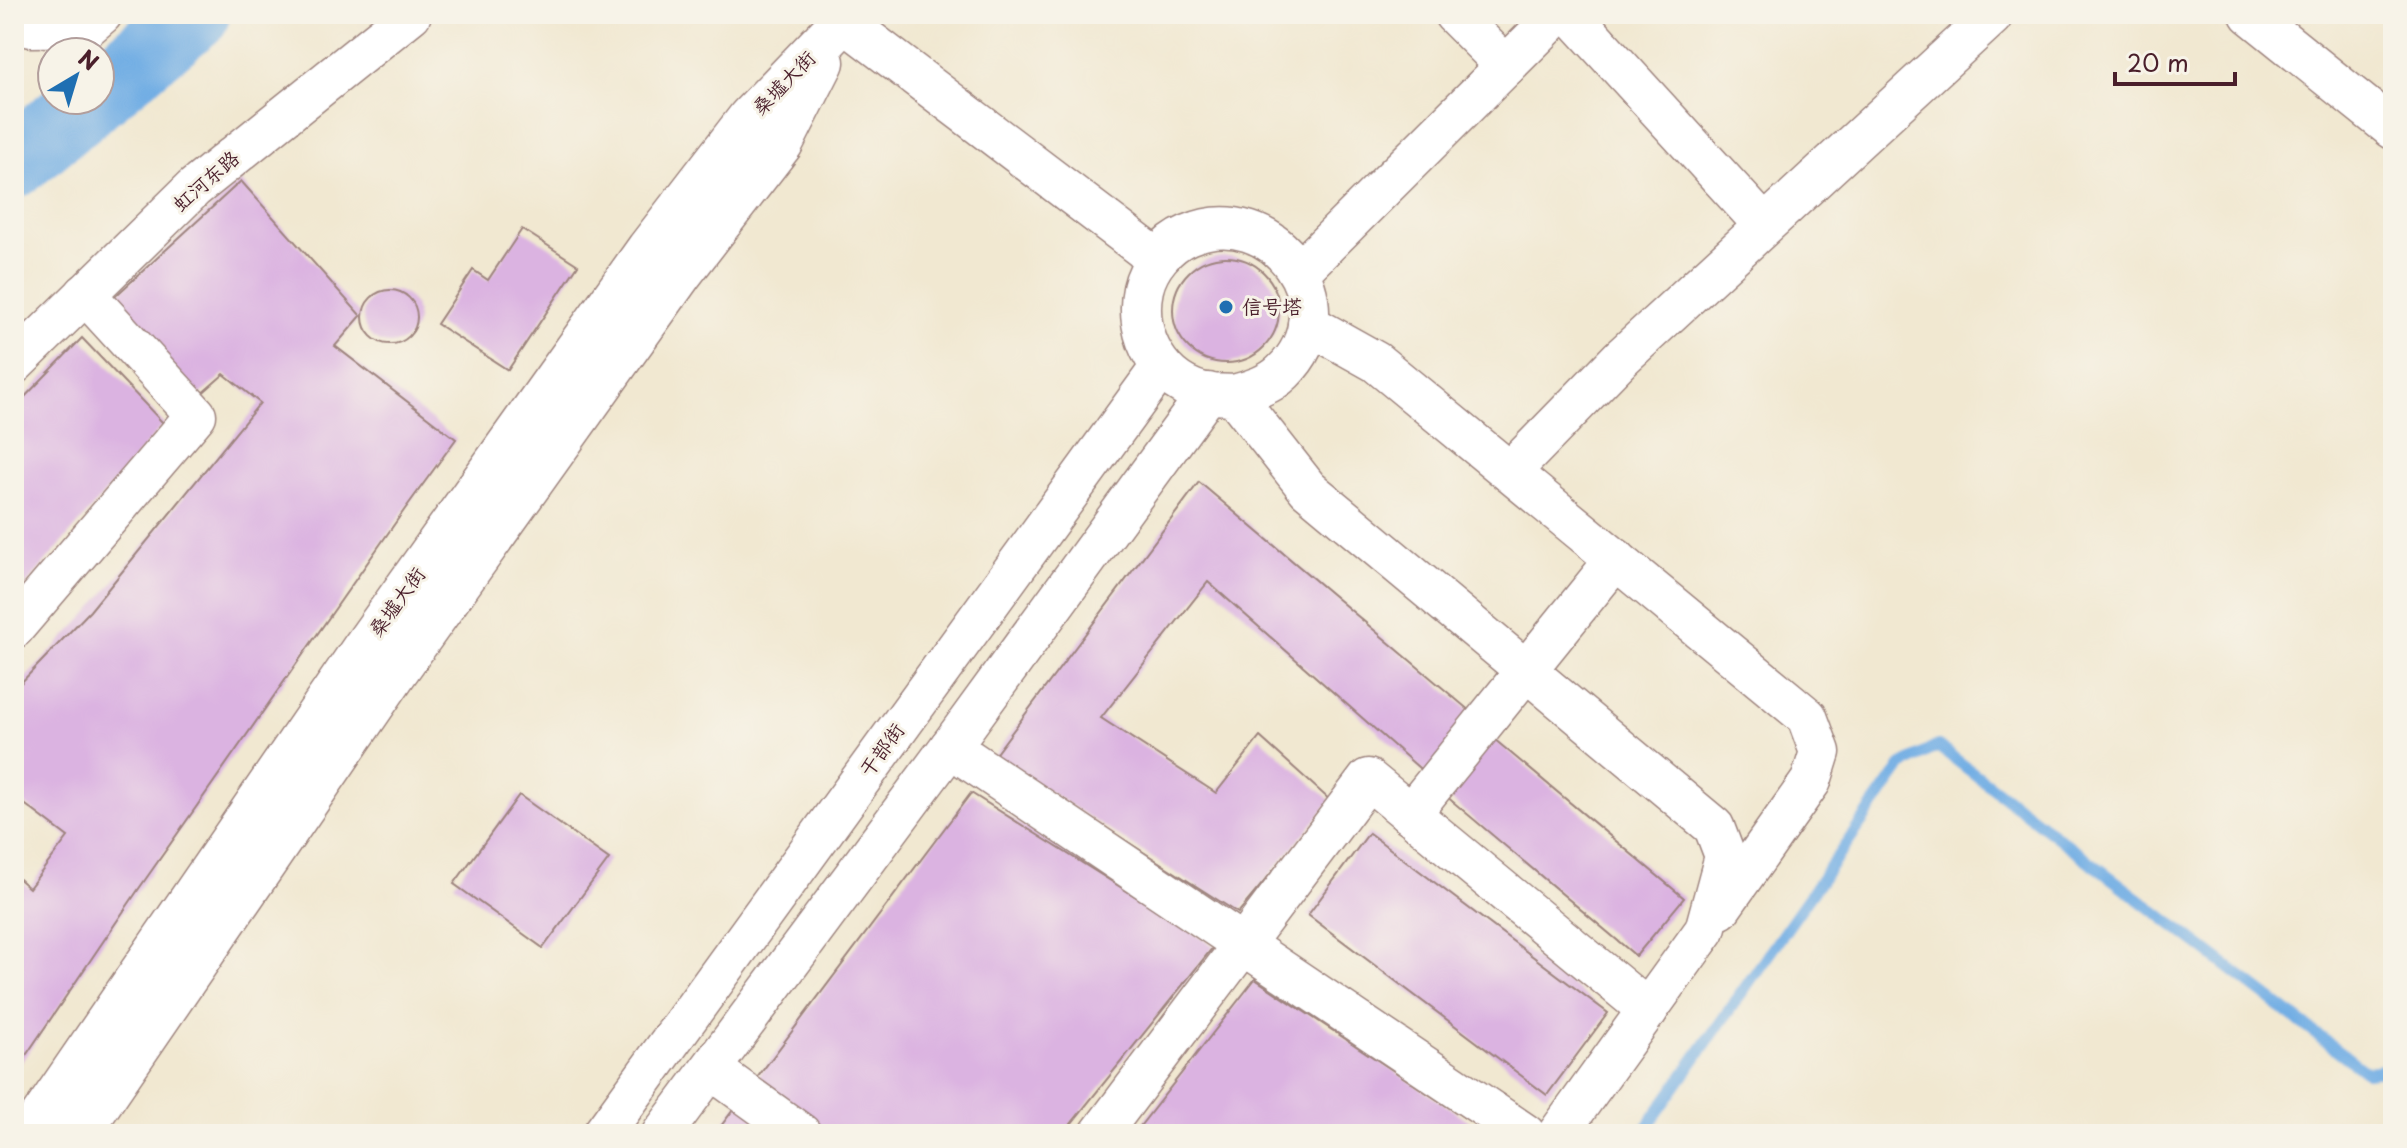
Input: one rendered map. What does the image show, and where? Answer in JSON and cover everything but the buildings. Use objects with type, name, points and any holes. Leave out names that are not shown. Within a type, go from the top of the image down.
[{"type":"main road","name":"桑墟大街","points":[[31,1134],[363,650],[649,249],[750,118],[843,16]]},
{"type":"main road","name":"桑墟大街","points":[[78,1134],[404,659],[681,272],[781,143],[843,16]]},
{"type":"street","points":[[16,14],[31,27],[88,26],[102,14]]},
{"type":"street","name":"虹河东路","points":[[14,364],[194,188],[411,14]]},
{"type":"street","points":[[1454,14],[1506,66]]},
{"type":"street","points":[[1299,272],[1558,14]]},
{"type":"street","points":[[1571,14],[1764,225]]},
{"type":"street","points":[[2250,14],[2393,129]]},
{"type":"street","points":[[843,16],[1157,259]]},
{"type":"street","points":[[1510,472],[1621,358],[1992,16]]},
{"type":"street","points":[[1233,227],[1261,234],[1283,250],[1299,272],[1308,297],[1308,324],[1299,350],[1283,372],[1261,387],[1221,394],[1183,384],[1161,367],[1145,342],[1140,314],[1143,285],[1157,259],[1178,239],[1204,228],[1233,227]]},
{"type":"street","points":[[14,628],[196,415],[85,294]]},
{"type":"street","points":[[1308,324],[1376,362],[1807,717],[1820,752],[1811,781],[1558,1134]]},
{"type":"street","name":"干部街","points":[[603,1134],[1161,367]]},
{"type":"street","points":[[1221,394],[1308,489],[1714,827],[1725,856],[1705,930]]},
{"type":"street","points":[[662,1134],[950,747],[1221,394]]},
{"type":"street","points":[[1410,814],[1616,559]]},
{"type":"street","points":[[950,747],[1525,1134]]},
{"type":"street","points":[[1100,1134],[1368,779],[1648,1010]]},
{"type":"street","points":[[711,1069],[801,1134]]},
{"type":"waterway","points":[[116,78],[194,14]]},
{"type":"waterway","points":[[14,162],[70,116]]},
{"type":"waterway","points":[[1642,1134],[1902,765],[1938,746],[2366,1072],[2393,1069]]},
{"type":"place","name":"信号塔","points":[[1226,307]]}]
